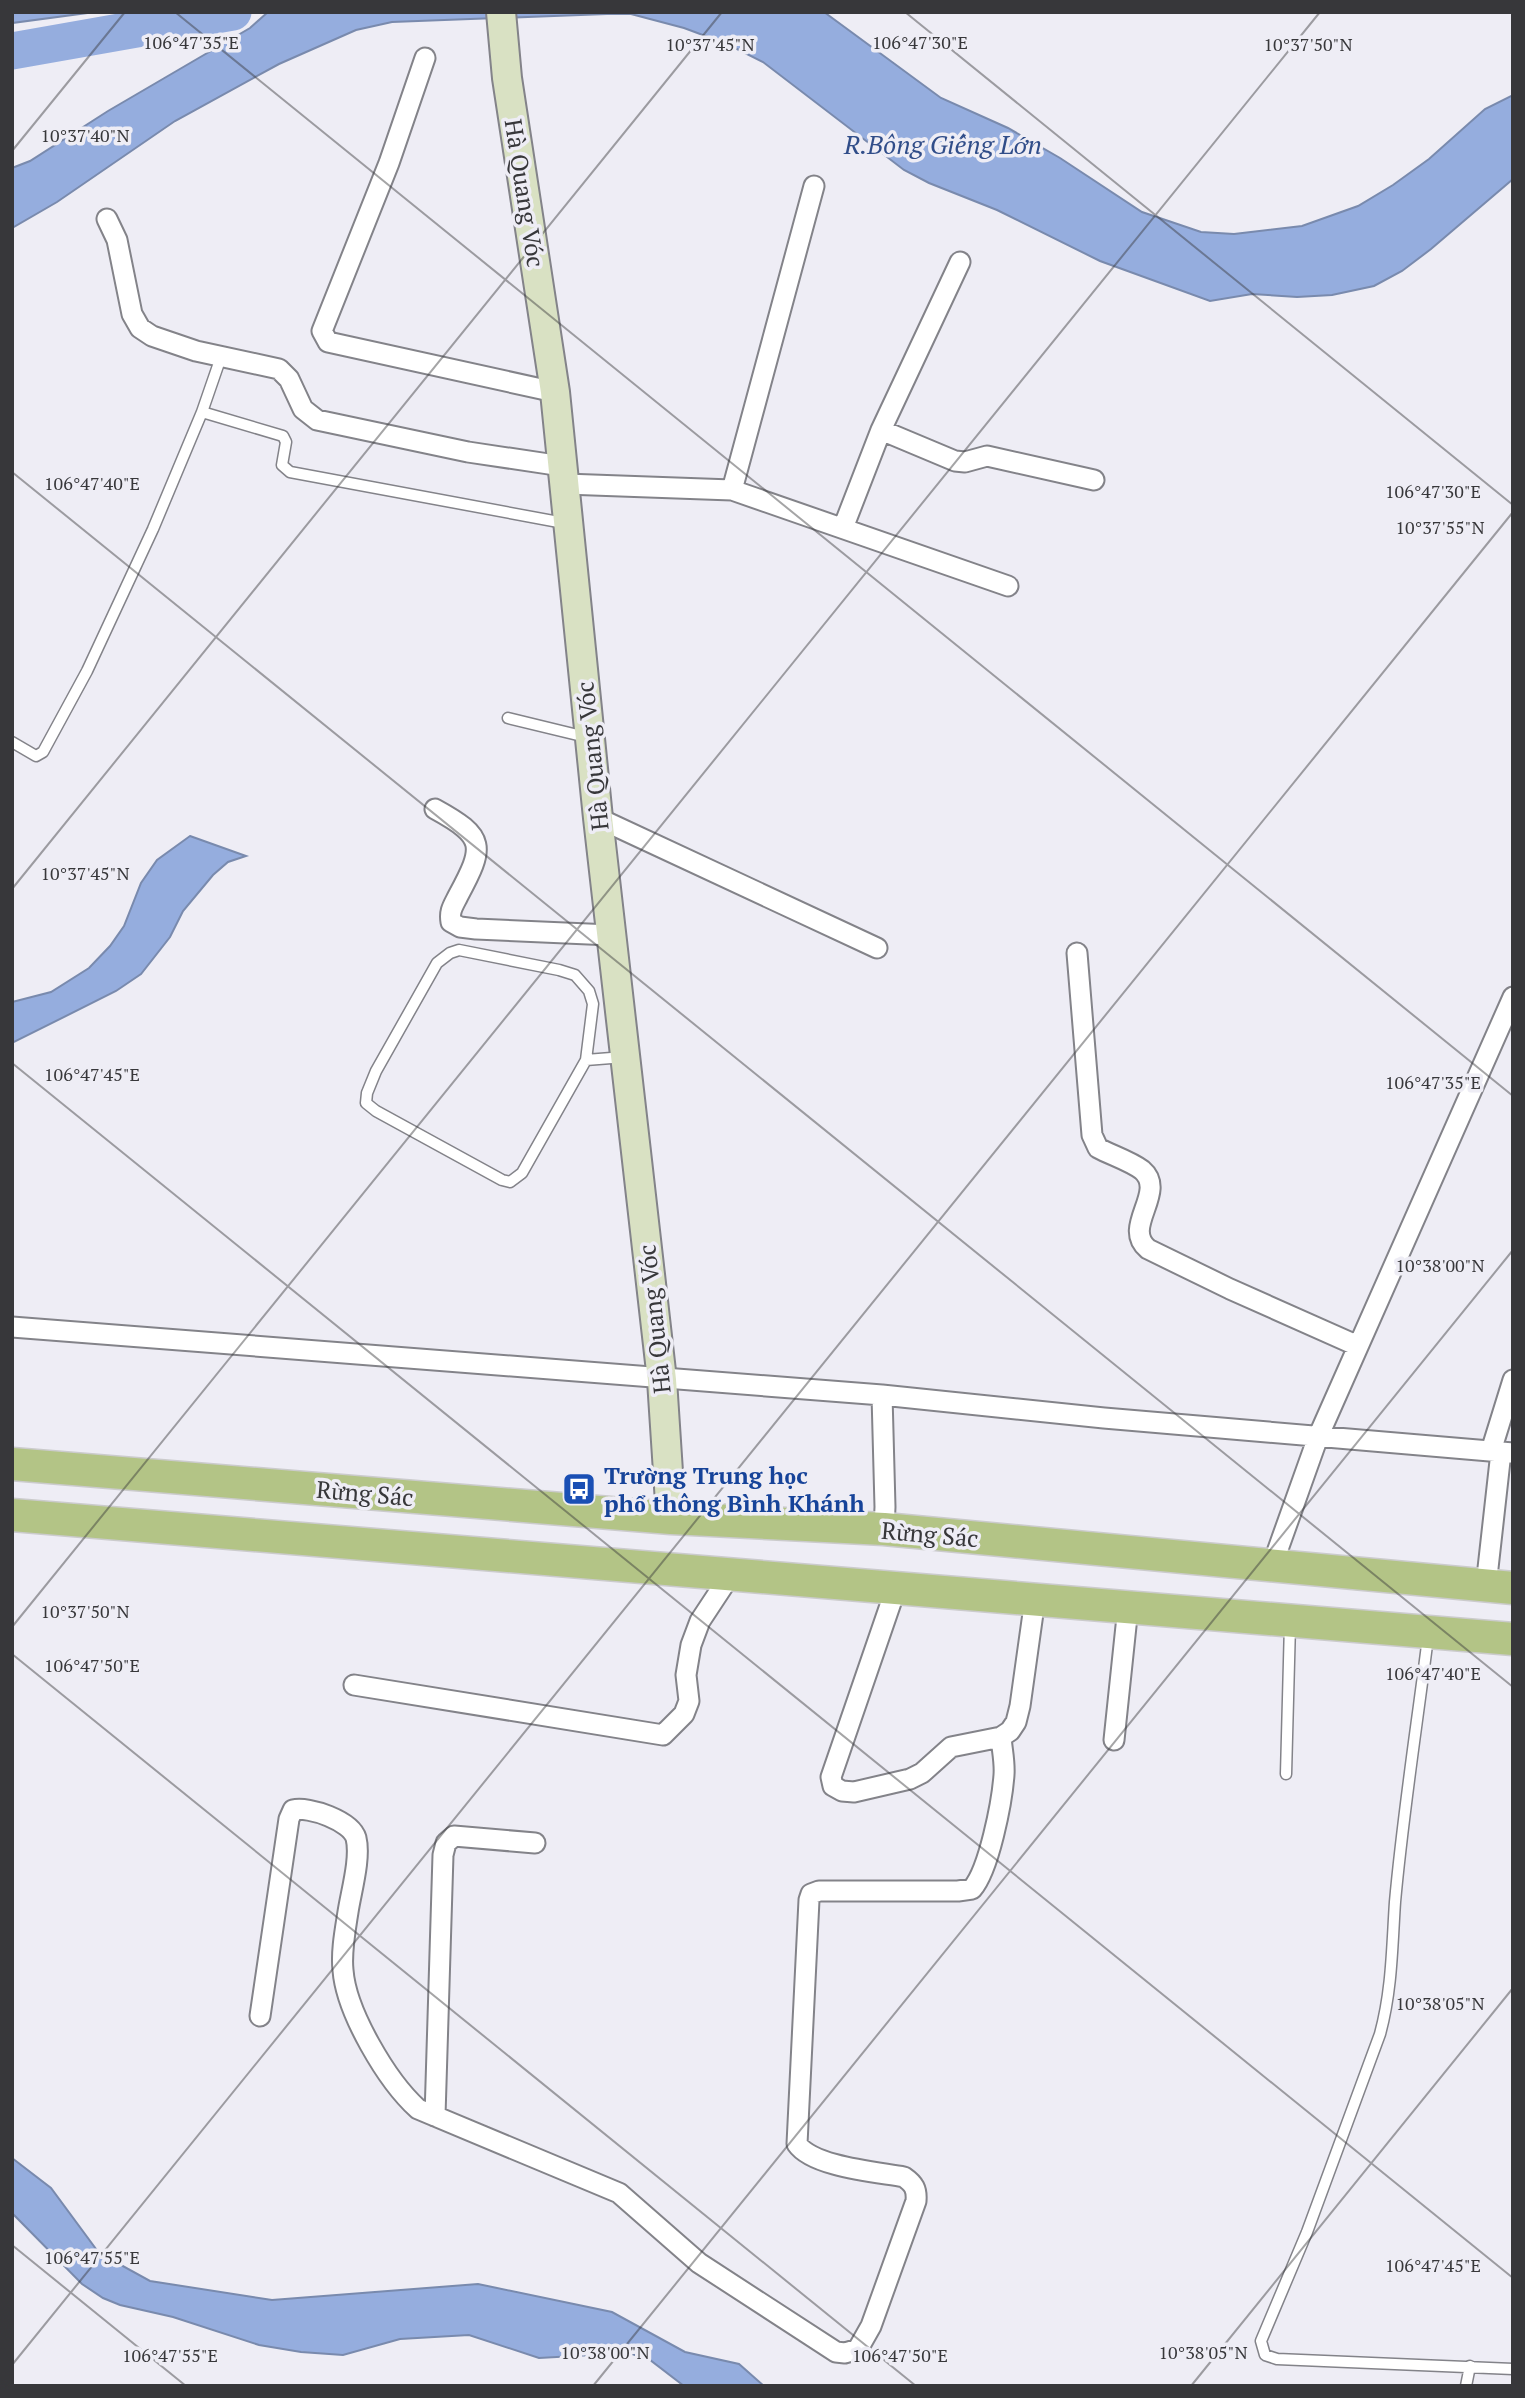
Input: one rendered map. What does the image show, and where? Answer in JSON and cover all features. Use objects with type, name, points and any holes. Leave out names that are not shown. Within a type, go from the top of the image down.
[{"type":"main road","name":"Rừng Sác","points":[[12,1464],[670,1509],[884,1518],[1276,1554],[1496,1579]]},
{"type":"main road","points":[[670,1509],[670,1570]]},
{"type":"main road","name":"Rừng Sác","points":[[12,1515],[1513,1639]]},
{"type":"street","name":"Hà Quang Vóc","points":[[501,12],[507,78],[555,392],[598,818],[662,1380],[670,1509]]},
{"type":"street","points":[[425,58],[389,163],[322,331],[324,337],[328,342],[555,392]]},
{"type":"street","points":[[732,490],[814,186]]},
{"type":"street","points":[[107,219],[117,240],[131,314],[140,328],[152,336],[196,351],[279,369],[289,379],[303,409],[317,420],[564,475],[732,490],[1008,586]]},
{"type":"street","points":[[843,528],[881,430],[960,262]]},
{"type":"street","points":[[881,430],[955,461],[965,462],[986,456],[1094,480]]},
{"type":"street","points":[[435,809],[454,819],[474,835],[478,846],[474,867],[450,913],[451,922],[460,927],[476,929],[611,935]]},
{"type":"street","points":[[598,818],[877,948]]},
{"type":"street","points":[[1077,953],[1092,1135],[1098,1148],[1142,1171],[1148,1179],[1151,1186],[1140,1224],[1141,1244],[1230,1289],[1358,1346]]},
{"type":"street","points":[[1276,1554],[1318,1437],[1513,997]]},
{"type":"street","points":[[12,1327],[662,1380],[882,1395],[1502,1452]]},
{"type":"street","points":[[1496,1579],[1498,1477],[1513,1380]]},
{"type":"street","points":[[882,1395],[884,1518]]},
{"type":"street","points":[[354,1685],[663,1735],[684,1714],[689,1701],[686,1675],[691,1645],[700,1622],[731,1574]]},
{"type":"street","points":[[896,1588],[831,1777],[834,1786],[842,1791],[855,1792],[910,1779],[922,1773],[951,1747],[1001,1737],[1010,1731],[1016,1722],[1020,1706],[1035,1599]]},
{"type":"street","points":[[1114,1740],[1128,1607]]},
{"type":"street","points":[[260,2016],[289,1819],[293,1810],[302,1807],[347,1824],[356,1836],[358,1850],[345,1930],[343,1970],[348,1995],[357,2021],[406,2097],[418,2109],[619,2193],[709,2269],[836,2352],[845,2353],[858,2349],[871,2326],[916,2201],[917,2190],[904,2178],[819,2159],[802,2152],[797,2144],[809,1900],[811,1894],[819,1891],[972,1889],[982,1874],[1002,1790],[1004,1772],[1001,1737]]},
{"type":"street","points":[[435,2116],[443,1855],[446,1843],[454,1836],[535,1843]]},
{"type":"lane","points":[[12,742],[36,756],[43,752],[93,659],[153,529],[202,412],[221,357]]},
{"type":"lane","points":[[202,412],[283,436],[286,442],[282,465],[290,472],[568,524]]},
{"type":"lane","points":[[508,718],[590,738]]},
{"type":"lane","points":[[459,950],[575,975],[589,991],[593,1004],[586,1060],[522,1173],[510,1182],[376,1111],[366,1102],[376,1071],[437,963],[459,950]]},
{"type":"lane","points":[[586,1060],[625,1057]]},
{"type":"lane","points":[[1286,1774],[1290,1620]]},
{"type":"lane","points":[[1429,1632],[1395,1901],[1387,2011],[1307,2232],[1261,2341],[1265,2355],[1277,2359],[1513,2369]]},
{"type":"lane","points":[[1466,2386],[1470,2366]]},
{"type":"water","points":[[12,12],[95,12],[12,23]]},
{"type":"water","name":"R.Bông Giếng Lớn","points":[[268,12],[824,12],[941,98],[1008,128],[1060,158],[1142,212],[1201,232],[1234,234],[1302,226],[1358,206],[1429,159],[1485,109],[1513,95],[1513,179],[1431,249],[1402,271],[1374,286],[1332,295],[1297,297],[1252,294],[1210,301],[1100,261],[997,210],[904,170],[763,62],[727,44],[684,28],[631,14],[607,14],[392,22],[356,30],[279,64],[175,121],[57,202],[12,228],[12,168],[30,161],[108,111],[250,28]]},
{"type":"water","points":[[190,836],[246,856],[228,862],[213,875],[183,911],[170,937],[141,974],[116,991],[12,1043],[12,1002],[51,992],[89,968],[124,926],[141,883],[157,860]]},
{"type":"water","points":[[12,2158],[51,2188],[99,2253],[150,2281],[272,2300],[478,2284],[612,2312],[685,2352],[739,2364],[764,2386],[684,2386],[650,2360],[629,2353],[539,2358],[469,2335],[400,2339],[343,2355],[301,2352],[259,2345],[173,2317],[120,2305],[82,2284],[12,2213]]},
{"type":"waterway","points":[[12,51],[233,12]]},
{"type":"place","name":"Trường Trung học phổ thông Bình Khánh","points":[[579,1489]]}]
